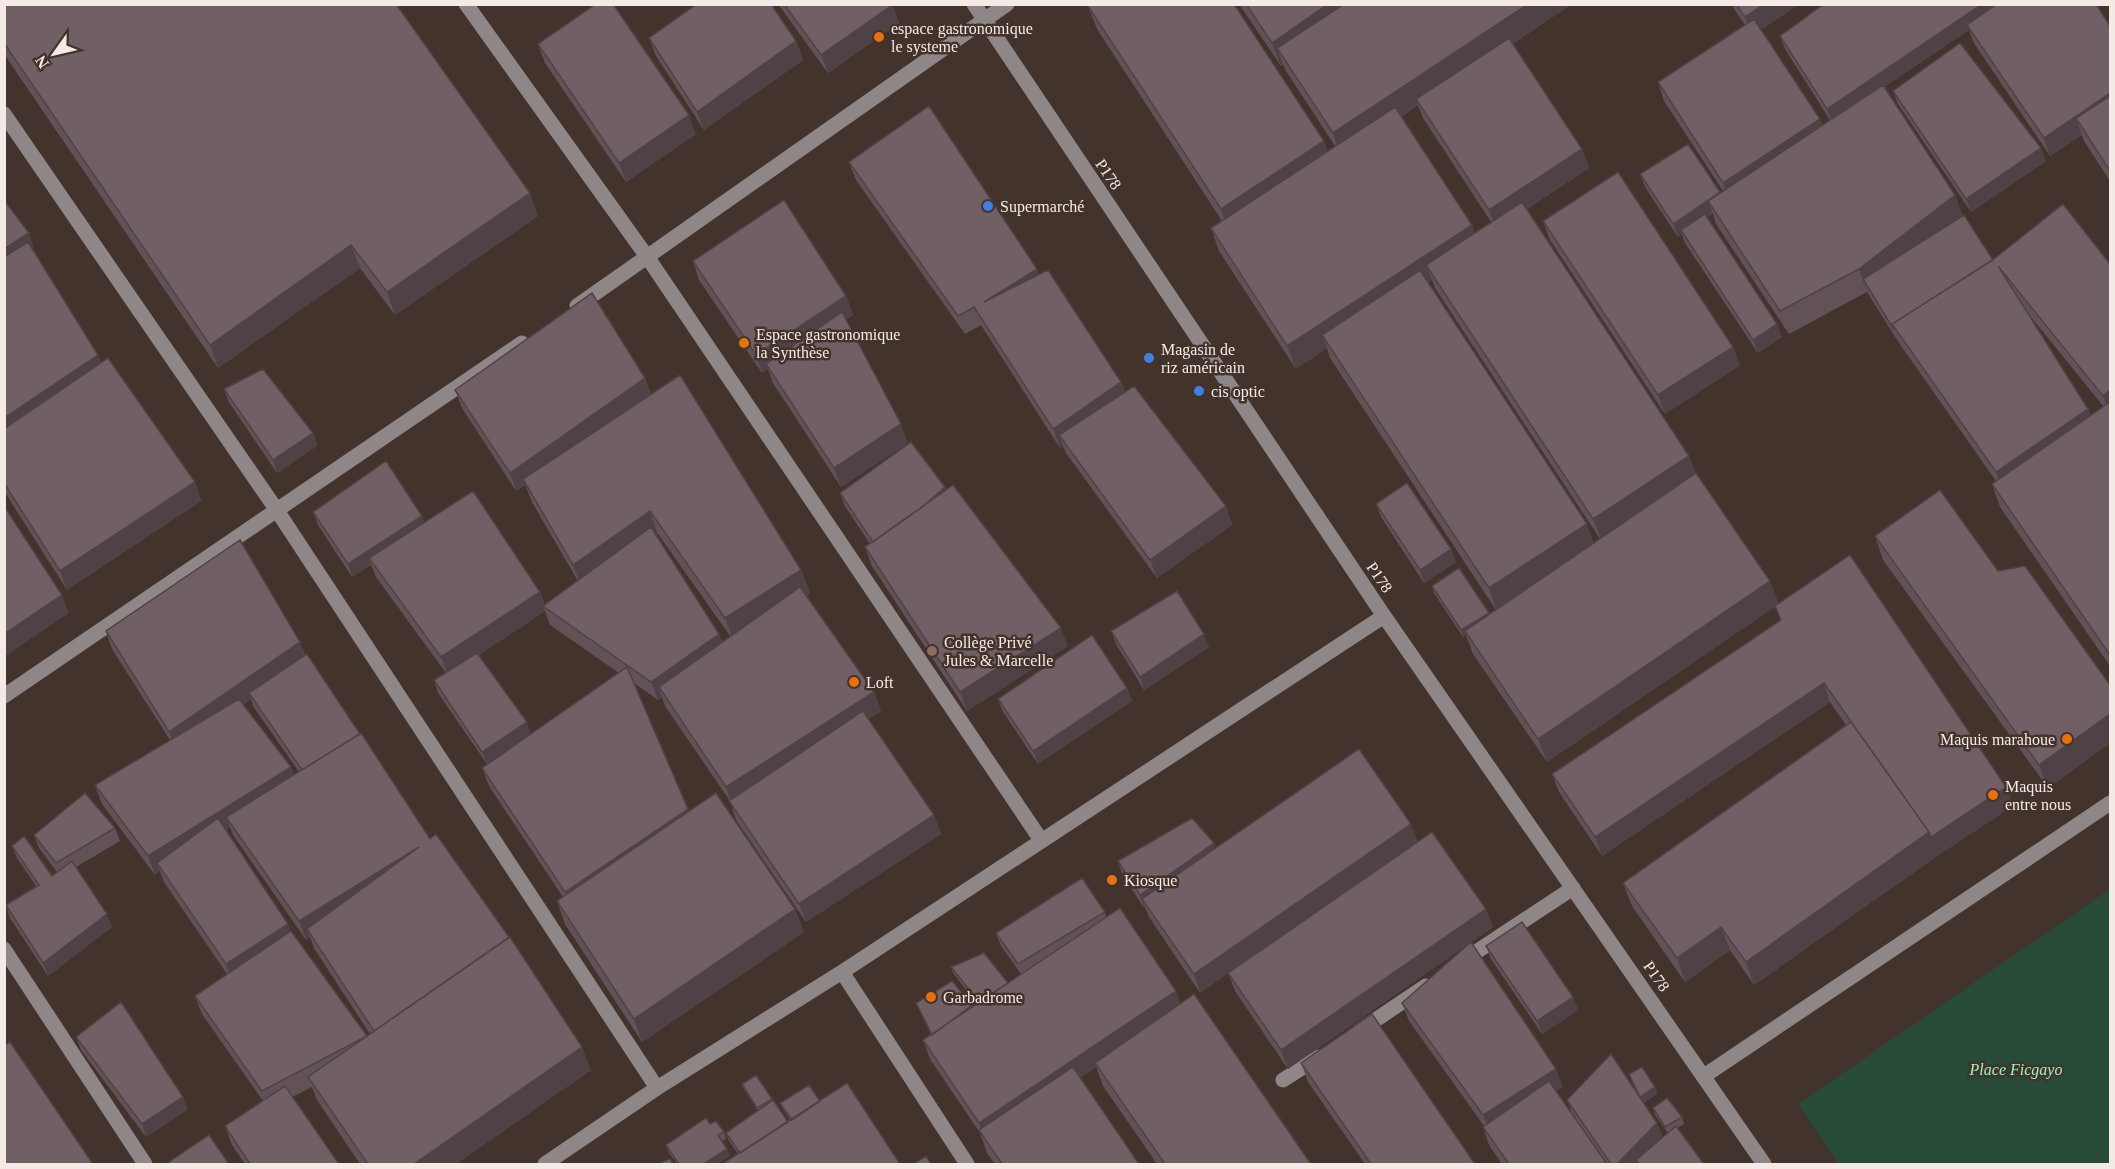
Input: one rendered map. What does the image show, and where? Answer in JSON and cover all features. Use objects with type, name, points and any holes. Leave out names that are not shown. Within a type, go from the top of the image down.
[{"type":"street","points":[[466,4],[648,258],[1041,840]]},
{"type":"street","name":"P178","points":[[974,4],[1384,616],[1764,1164]]},
{"type":"street","points":[[560,317],[648,258],[1007,4]]},
{"type":"street","points":[[4,114],[276,509],[657,1088]]},
{"type":"street","points":[[4,696],[531,337]]},
{"type":"street","points":[[545,1164],[657,1088],[842,972],[1384,616]]},
{"type":"street","points":[[1704,1076],[2110,803]]},
{"type":"street","points":[[1284,1080],[1573,888]]},
{"type":"street","points":[[4,949],[145,1164]]},
{"type":"street","points":[[842,972],[967,1164]]},
{"type":"green space","name":"Place Ficgayo","points":[[2110,889],[2110,1164],[1839,1164],[1798,1104]]},
{"type":"building","points":[[4,4],[396,4],[530,193],[387,292],[351,245],[210,345],[4,43]]},
{"type":"building","points":[[596,4],[613,4],[689,115],[619,163],[538,44]]},
{"type":"building","points":[[697,4],[771,4],[796,41],[697,112],[649,38]]},
{"type":"building","points":[[784,4],[892,4],[892,5],[821,55]]},
{"type":"building","points":[[1091,4],[1234,4],[1324,141],[1221,209],[1088,6]]},
{"type":"building","points":[[1246,4],[1328,4],[1272,43]]},
{"type":"building","points":[[1344,4],[1528,4],[1333,133],[1277,48]]},
{"type":"building","points":[[1736,4],[1764,4],[1745,17]]},
{"type":"building","points":[[1824,4],[1982,4],[1827,109],[1780,36]]},
{"type":"building","points":[[1997,4],[2096,4],[2110,26],[2110,93],[2044,138],[1967,25]]},
{"type":"building","points":[[1754,19],[1820,119],[1723,183],[1658,82]]},
{"type":"building","points":[[1509,38],[1582,149],[1489,210],[1416,99]]},
{"type":"building","points":[[1960,43],[2041,148],[1966,199],[1893,91]]},
{"type":"building","points":[[1883,85],[1955,195],[1859,269],[1780,311],[1708,201]]},
{"type":"building","points":[[2110,96],[2110,171],[2076,118]]},
{"type":"building","points":[[929,106],[1037,269],[984,302],[1048,270],[1121,382],[1053,429],[974,307],[958,316],[849,162]]},
{"type":"building","points":[[1395,107],[1472,225],[1287,346],[1211,228]]},
{"type":"building","points":[[1688,144],[1720,192],[1673,224],[1640,174]]},
{"type":"building","points":[[1618,172],[1733,347],[1658,395],[1543,221]]},
{"type":"building","points":[[4,200],[29,233],[4,249]]},
{"type":"building","points":[[784,200],[846,296],[756,355],[693,261]]},
{"type":"building","points":[[1522,202],[1689,456],[1593,519],[1426,265]]},
{"type":"building","points":[[2063,204],[2110,264],[2110,390],[2103,396],[1998,266],[2088,409],[1996,472],[1892,324],[1994,259]]},
{"type":"building","points":[[1705,214],[1777,324],[1753,340],[1681,230]]},
{"type":"building","points":[[1964,215],[1993,260],[1892,324],[1894,330],[1863,279]]},
{"type":"building","points":[[28,242],[98,355],[4,418],[4,257]]},
{"type":"building","points":[[1420,270],[1587,524],[1489,588],[1322,335]]},
{"type":"building","points":[[592,293],[645,378],[510,473],[455,390]]},
{"type":"building","points":[[842,312],[901,424],[834,468],[766,364]]},
{"type":"building","points":[[108,358],[195,482],[60,571],[4,483],[4,429]]},
{"type":"building","points":[[263,369],[313,433],[273,460],[224,389]]},
{"type":"building","points":[[680,375],[801,570],[725,618],[650,511],[573,565],[523,479]]},
{"type":"building","points":[[1134,386],[1226,506],[1150,560],[1059,435]]},
{"type":"building","points":[[2110,402],[2110,655],[1992,484]]},
{"type":"building","points":[[911,442],[945,487],[921,508],[873,542],[840,493]]},
{"type":"building","points":[[386,461],[422,516],[348,564],[313,512]]},
{"type":"building","points":[[1696,473],[1770,581],[1538,739],[1465,631]]},
{"type":"building","points":[[1407,483],[1451,549],[1420,570],[1376,504]]},
{"type":"building","points":[[953,485],[1061,628],[960,692],[865,547]]},
{"type":"building","points":[[1940,490],[1998,571],[2025,566],[2110,685],[2110,714],[2039,765],[1875,536]]},
{"type":"building","points":[[473,491],[540,592],[441,657],[369,558]]},
{"type":"building","points":[[4,506],[62,595],[4,634]]},
{"type":"building","points":[[651,527],[719,634],[651,682],[543,606]]},
{"type":"building","points":[[240,540],[300,642],[169,732],[106,631]]},
{"type":"building","points":[[1850,555],[2006,787],[1931,837],[1824,683],[1595,837],[1552,774],[1781,620],[1775,606]]},
{"type":"building","points":[[1459,568],[1489,613],[1461,630],[1432,586]]},
{"type":"building","points":[[800,587],[874,692],[726,787],[659,687]]},
{"type":"building","points":[[1177,591],[1204,634],[1140,677],[1111,631]]},
{"type":"building","points":[[1092,635],[1127,688],[1033,751],[998,699]]},
{"type":"building","points":[[477,653],[527,722],[482,752],[434,680]]},
{"type":"building","points":[[307,654],[360,734],[302,770],[249,693]]},
{"type":"building","points":[[627,667],[688,809],[565,892],[482,768]]},
{"type":"building","points":[[239,699],[291,767],[148,856],[95,785]]},
{"type":"building","points":[[863,711],[934,815],[799,904],[729,801]]},
{"type":"building","points":[[1851,722],[1929,832],[1746,962],[1721,927],[1677,958],[1623,883]]},
{"type":"building","points":[[361,733],[430,839],[436,834],[509,937],[374,1031],[307,929],[419,847],[299,921],[226,817]]},
{"type":"building","points":[[1359,749],[1411,824],[1194,974],[1142,899]]},
{"type":"building","points":[[85,793],[115,828],[56,863],[34,835]]},
{"type":"building","points":[[716,793],[795,909],[634,1019],[557,901]]},
{"type":"building","points":[[218,818],[288,924],[226,964],[157,863]]},
{"type":"building","points":[[1192,818],[1214,843],[1140,895],[1118,861]]},
{"type":"building","points":[[1432,832],[1486,909],[1281,1050],[1228,973]]},
{"type":"building","points":[[24,836],[52,876],[72,861],[107,914],[43,963],[6,905],[39,885],[12,846]]},
{"type":"building","points":[[1082,878],[1105,912],[1018,964],[996,933]]},
{"type":"building","points":[[1120,908],[1176,991],[979,1123],[923,1040]]},
{"type":"building","points":[[1522,922],[1573,997],[1537,1021],[1486,946]]},
{"type":"building","points":[[291,931],[367,1036],[262,1091],[195,996]]},
{"type":"building","points":[[510,937],[582,1047],[414,1164],[368,1164],[308,1077]]},
{"type":"building","points":[[1471,942],[1556,1069],[1483,1115],[1402,1003]]},
{"type":"building","points":[[984,953],[1008,983],[979,1002],[951,967]]},
{"type":"building","points":[[952,981],[972,1005],[932,1035],[916,1003]]},
{"type":"building","points":[[1194,994],[1311,1164],[1165,1164],[1095,1063]]},
{"type":"building","points":[[121,1002],[183,1097],[142,1124],[76,1037]]},
{"type":"building","points":[[1372,1014],[1475,1164],[1371,1164],[1301,1063]]},
{"type":"building","points":[[10,1042],[93,1164],[4,1164],[4,1046]]},
{"type":"building","points":[[1611,1054],[1657,1123],[1617,1164],[1611,1164],[1567,1100]]},
{"type":"building","points":[[1073,1067],[1139,1164],[1002,1164],[979,1130]]},
{"type":"building","points":[[1642,1067],[1655,1087],[1640,1097],[1629,1074]]},
{"type":"building","points":[[756,1075],[772,1099],[757,1108],[742,1084]]},
{"type":"building","points":[[1549,1081],[1607,1164],[1509,1164],[1483,1127]]},
{"type":"building","points":[[847,1083],[900,1164],[722,1164]]},
{"type":"building","points":[[809,1085],[820,1101],[792,1120],[780,1103]]},
{"type":"building","points":[[285,1086],[339,1164],[250,1164],[225,1126]]},
{"type":"building","points":[[1667,1098],[1682,1117],[1665,1127],[1653,1108]]},
{"type":"building","points":[[773,1100],[788,1122],[740,1153],[726,1133]]},
{"type":"building","points":[[706,1118],[710,1124],[716,1121],[724,1132],[718,1135],[727,1149],[704,1164],[679,1164],[666,1145]]},
{"type":"building","points":[[1676,1126],[1704,1164],[1639,1164],[1636,1160]]},
{"type":"building","points":[[209,1135],[229,1164],[171,1164],[169,1162]]},
{"type":"building","points":[[926,1156],[931,1164],[913,1164]]},
{"type":"building","points":[[670,1159],[673,1164],[657,1164]]},
{"type":"place","name":"espace gastronomique le systeme","points":[[879,37]]},
{"type":"place","name":"Supermarché","points":[[988,206]]},
{"type":"place","name":"Espace gastronomique la Synthèse","points":[[744,343]]},
{"type":"place","name":"Magasin de riz américain","points":[[1149,358]]},
{"type":"place","name":"cis optic","points":[[1199,391]]},
{"type":"place","name":"Collège Privé Jules & Marcelle","points":[[932,651]]},
{"type":"place","name":"Loft","points":[[854,682]]},
{"type":"place","name":"Maquis marahoue","points":[[2067,739]]},
{"type":"place","name":"Maquis entre nous","points":[[1993,795]]},
{"type":"place","name":"Kiosque","points":[[1112,880]]},
{"type":"place","name":"Garbadrome","points":[[931,997]]}]
